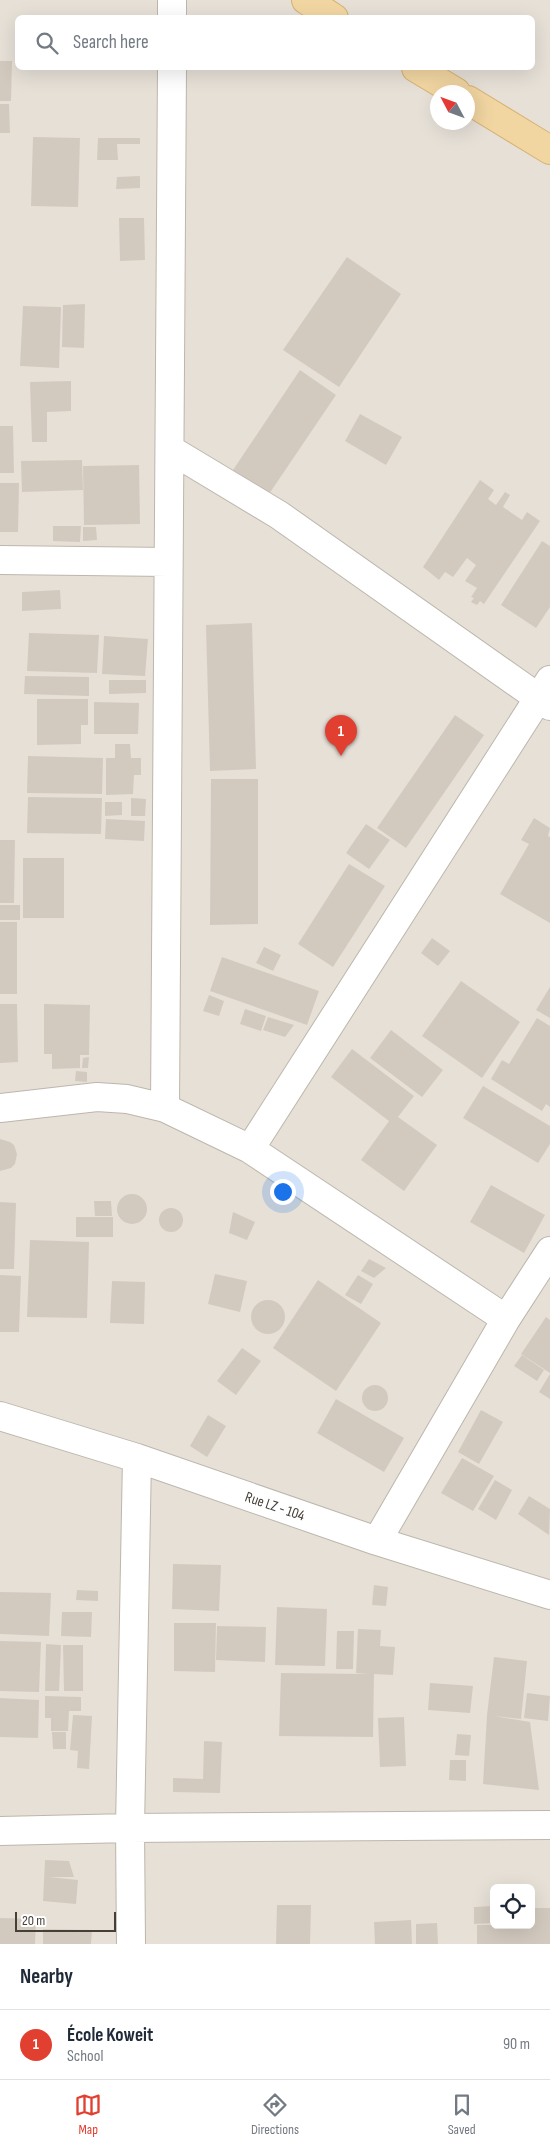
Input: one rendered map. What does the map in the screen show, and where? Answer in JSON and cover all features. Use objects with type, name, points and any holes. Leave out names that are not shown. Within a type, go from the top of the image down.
[{"type":"main road","points":[[306,0],[329,15]]},
{"type":"main road","points":[[419,70],[444,85]]},
{"type":"main road","points":[[475,104],[550,150]]},
{"type":"street","points":[[172,0],[172,15]]},
{"type":"street","points":[[165,1108],[168,562],[171,450],[172,70]]},
{"type":"street","points":[[171,450],[279,515],[546,695],[250,1149]]},
{"type":"street","points":[[0,560],[168,562]]},
{"type":"street","points":[[0,1108],[97,1098],[127,1099],[165,1108],[250,1149],[506,1319]]},
{"type":"street","points":[[377,1541],[506,1319],[550,1251]]},
{"type":"street","name":"Rue LZ - 104","points":[[0,1416],[137,1458],[377,1541],[550,1595]]},
{"type":"street","points":[[131,1944],[130,1828],[137,1458]]},
{"type":"street","points":[[0,1831],[130,1828],[550,1825]]},
{"type":"shaded area","points":[[0,0],[550,0],[550,1944],[0,1944]]},
{"type":"building","points":[[0,61],[12,61],[11,101],[0,101]]},
{"type":"building","points":[[0,104],[9,104],[10,133],[0,133]]},
{"type":"building","points":[[33,137],[80,138],[78,207],[31,206]]},
{"type":"building","points":[[98,138],[140,138],[140,144],[117,144],[118,160],[97,160]]},
{"type":"building","points":[[140,176],[140,188],[116,189],[117,177]]},
{"type":"building","points":[[119,218],[144,218],[145,260],[120,261]]},
{"type":"building","points":[[347,257],[401,294],[339,387],[283,350]]},
{"type":"building","points":[[85,304],[84,348],[62,347],[63,305]]},
{"type":"building","points":[[23,306],[61,307],[59,368],[20,366]]},
{"type":"building","points":[[300,370],[336,395],[267,497],[231,473]]},
{"type":"building","points":[[71,381],[71,411],[47,412],[47,442],[32,442],[30,382]]},
{"type":"building","points":[[360,414],[402,437],[386,465],[345,441]]},
{"type":"building","points":[[0,426],[13,426],[14,473],[0,473]]},
{"type":"building","points":[[82,460],[83,490],[22,492],[21,461]]},
{"type":"building","points":[[139,465],[140,524],[84,525],[83,466]]},
{"type":"building","points":[[480,480],[494,490],[488,499],[496,505],[505,492],[510,495],[503,507],[522,520],[527,512],[540,521],[484,604],[480,601],[477,605],[471,602],[474,598],[471,597],[477,588],[465,581],[476,565],[467,558],[453,577],[445,572],[439,580],[423,567]]},
{"type":"building","points":[[0,483],[19,483],[18,532],[0,532]]},
{"type":"building","points":[[53,526],[81,526],[80,542],[53,541]]},
{"type":"building","points":[[83,527],[96,527],[97,540],[83,541]]},
{"type":"building","points":[[542,541],[550,546],[550,607],[536,628],[501,605]]},
{"type":"building","points":[[60,590],[61,609],[22,611],[22,592]]},
{"type":"building","points":[[252,623],[256,769],[210,771],[206,625]]},
{"type":"building","points":[[29,633],[99,635],[97,673],[27,671]]},
{"type":"building","points":[[104,636],[148,639],[145,676],[102,674]]},
{"type":"building","points":[[25,676],[89,677],[89,696],[24,694]]},
{"type":"building","points":[[109,680],[146,680],[146,693],[109,694]]},
{"type":"building","points":[[37,699],[88,699],[88,725],[81,725],[81,744],[37,745]]},
{"type":"building","points":[[94,702],[139,703],[138,734],[94,734]]},
{"type":"building","points":[[455,715],[484,735],[406,848],[377,828]]},
{"type":"building","points":[[115,744],[130,744],[131,758],[141,758],[141,775],[134,775],[133,794],[106,795],[106,758],[115,758]]},
{"type":"building","points":[[28,756],[103,758],[102,794],[27,793]]},
{"type":"building","points":[[211,779],[258,779],[258,924],[210,925]]},
{"type":"building","points":[[28,797],[102,798],[101,834],[27,833]]},
{"type":"building","points":[[131,798],[146,799],[145,816],[131,816]]},
{"type":"building","points":[[105,802],[122,802],[122,815],[105,816]]},
{"type":"building","points":[[534,818],[550,828],[548,836],[550,837],[550,923],[500,894],[529,844],[521,840]]},
{"type":"building","points":[[106,819],[145,821],[144,841],[105,839]]},
{"type":"building","points":[[366,824],[390,840],[369,869],[346,853]]},
{"type":"building","points":[[0,840],[15,840],[14,903],[0,903]]},
{"type":"building","points":[[23,858],[64,858],[64,918],[23,918]]},
{"type":"building","points":[[349,864],[385,886],[333,967],[298,944]]},
{"type":"building","points":[[0,905],[20,905],[20,920],[0,920]]},
{"type":"building","points":[[0,922],[17,922],[17,994],[0,994]]},
{"type":"building","points":[[432,938],[450,951],[438,966],[421,953]]},
{"type":"building","points":[[264,947],[281,955],[273,971],[256,963]]},
{"type":"building","points":[[222,957],[319,991],[307,1025],[210,991]]},
{"type":"building","points":[[461,981],[520,1022],[482,1078],[422,1036]]},
{"type":"building","points":[[550,987],[550,1018],[536,1010]]},
{"type":"building","points":[[209,995],[224,1001],[219,1016],[203,1011]]},
{"type":"building","points":[[0,1004],[17,1004],[18,1062],[0,1063]]},
{"type":"building","points":[[44,1004],[90,1005],[89,1055],[80,1055],[80,1068],[52,1069],[52,1054],[44,1054]]},
{"type":"building","points":[[245,1009],[266,1016],[261,1031],[240,1024]]},
{"type":"building","points":[[268,1017],[294,1025],[285,1037],[263,1030]]},
{"type":"building","points":[[537,1018],[550,1026],[550,1107],[546,1104],[542,1111],[491,1079],[502,1060],[509,1064]]},
{"type":"building","points":[[391,1030],[443,1070],[422,1097],[370,1058]]},
{"type":"building","points":[[352,1049],[414,1096],[398,1117],[437,1145],[404,1191],[361,1160],[389,1121],[331,1077]]},
{"type":"building","points":[[89,1057],[88,1068],[82,1068],[83,1058]]},
{"type":"building","points":[[76,1071],[87,1072],[87,1082],[75,1081]]},
{"type":"building","points":[[483,1086],[550,1126],[550,1144],[538,1163],[463,1118]]},
{"type":"building","points":[[0,1139],[14,1145],[17,1154],[15,1164],[11,1168],[0,1171]]},
{"type":"building","points":[[491,1185],[545,1215],[524,1253],[470,1222]]},
{"type":"building","points":[[132,1194],[143,1198],[147,1209],[143,1220],[132,1224],[121,1220],[117,1209],[121,1198]]},
{"type":"building","points":[[94,1201],[111,1201],[112,1216],[95,1216]]},
{"type":"building","points":[[0,1202],[16,1203],[14,1269],[0,1269]]},
{"type":"building","points":[[171,1208],[180,1211],[183,1220],[180,1229],[171,1232],[162,1229],[159,1220],[162,1211]]},
{"type":"building","points":[[233,1212],[255,1222],[247,1240],[229,1233]]},
{"type":"building","points":[[76,1217],[113,1217],[113,1237],[76,1237]]},
{"type":"building","points":[[30,1240],[89,1242],[87,1318],[27,1317]]},
{"type":"building","points":[[369,1259],[386,1268],[374,1278],[361,1271]]},
{"type":"building","points":[[215,1274],[247,1281],[240,1312],[208,1304]]},
{"type":"building","points":[[0,1275],[21,1276],[19,1332],[0,1332]]},
{"type":"building","points":[[358,1275],[373,1284],[361,1304],[345,1295]]},
{"type":"building","points":[[318,1280],[381,1323],[336,1391],[273,1348]]},
{"type":"building","points":[[112,1281],[145,1282],[144,1324],[110,1323]]},
{"type":"building","points":[[268,1300],[280,1305],[285,1317],[280,1329],[268,1334],[256,1329],[251,1317],[256,1305]]},
{"type":"building","points":[[546,1317],[550,1320],[550,1373],[521,1354]]},
{"type":"building","points":[[242,1348],[261,1361],[236,1395],[217,1381]]},
{"type":"building","points":[[522,1355],[544,1370],[537,1381],[514,1366]]},
{"type":"building","points":[[550,1374],[550,1399],[539,1392]]},
{"type":"building","points":[[375,1385],[384,1389],[388,1398],[384,1407],[375,1411],[366,1407],[362,1398],[366,1389]]},
{"type":"building","points":[[336,1399],[404,1438],[384,1472],[317,1433]]},
{"type":"building","points":[[481,1410],[503,1422],[479,1464],[458,1452]]},
{"type":"building","points":[[208,1415],[226,1426],[207,1457],[190,1446]]},
{"type":"building","points":[[462,1458],[494,1476],[473,1511],[441,1493]]},
{"type":"building","points":[[495,1480],[512,1490],[496,1520],[478,1509]]},
{"type":"building","points":[[529,1496],[550,1509],[549,1535],[518,1514]]},
{"type":"building","points":[[173,1564],[221,1565],[219,1611],[172,1609]]},
{"type":"building","points":[[374,1585],[388,1587],[386,1606],[372,1605]]},
{"type":"building","points":[[77,1590],[98,1591],[98,1601],[76,1600]]},
{"type":"building","points":[[0,1592],[51,1593],[49,1636],[0,1634]]},
{"type":"building","points":[[277,1607],[327,1609],[325,1666],[275,1665]]},
{"type":"building","points":[[62,1612],[92,1612],[91,1637],[61,1636]]},
{"type":"building","points":[[174,1623],[216,1623],[215,1672],[174,1671]]},
{"type":"building","points":[[217,1626],[266,1627],[265,1662],[216,1660]]},
{"type":"building","points":[[358,1629],[381,1630],[380,1646],[395,1647],[393,1675],[374,1674],[373,1737],[279,1736],[281,1673],[368,1674],[356,1673]]},
{"type":"building","points":[[337,1631],[354,1631],[353,1669],[336,1669]]},
{"type":"building","points":[[0,1641],[41,1642],[39,1692],[0,1691]]},
{"type":"building","points":[[46,1644],[61,1645],[59,1691],[45,1691]]},
{"type":"building","points":[[63,1645],[83,1645],[83,1691],[64,1691]]},
{"type":"building","points":[[494,1657],[527,1661],[521,1719],[494,1716],[530,1722],[539,1790],[483,1784],[487,1715]]},
{"type":"building","points":[[430,1683],[473,1686],[470,1713],[428,1710]]},
{"type":"building","points":[[527,1693],[550,1696],[548,1721],[524,1718]]},
{"type":"building","points":[[45,1696],[81,1697],[81,1711],[69,1711],[68,1731],[51,1731],[51,1718],[45,1718]]},
{"type":"building","points":[[0,1698],[39,1700],[38,1738],[0,1737]]},
{"type":"building","points":[[73,1715],[92,1716],[89,1769],[77,1768],[78,1751],[70,1750]]},
{"type":"building","points":[[404,1717],[406,1766],[380,1767],[378,1718]]},
{"type":"building","points":[[52,1732],[66,1732],[66,1749],[53,1749]]},
{"type":"building","points":[[457,1734],[471,1735],[469,1756],[455,1755]]},
{"type":"building","points":[[204,1741],[222,1742],[220,1793],[173,1792],[173,1778],[203,1779]]},
{"type":"building","points":[[450,1760],[466,1760],[466,1781],[449,1780]]},
{"type":"building","points":[[45,1860],[69,1861],[74,1877],[49,1877],[78,1880],[76,1904],[43,1901]]},
{"type":"building","points":[[277,1905],[311,1905],[310,1944],[276,1944]]},
{"type":"building","points":[[490,1906],[490,1923],[474,1924],[474,1907]]},
{"type":"building","points":[[535,1908],[550,1908],[550,1944],[477,1944],[477,1925],[490,1925],[490,1929],[535,1929]]},
{"type":"building","points":[[0,1918],[36,1919],[35,1944],[0,1944]]},
{"type":"building","points":[[411,1920],[412,1944],[375,1944],[374,1922]]},
{"type":"building","points":[[437,1923],[438,1944],[416,1944],[416,1924]]},
{"type":"building","points":[[43,1929],[92,1930],[91,1944],[43,1944]]},
{"type":"place","name":"École Koweit","points":[[341,756]]}]
